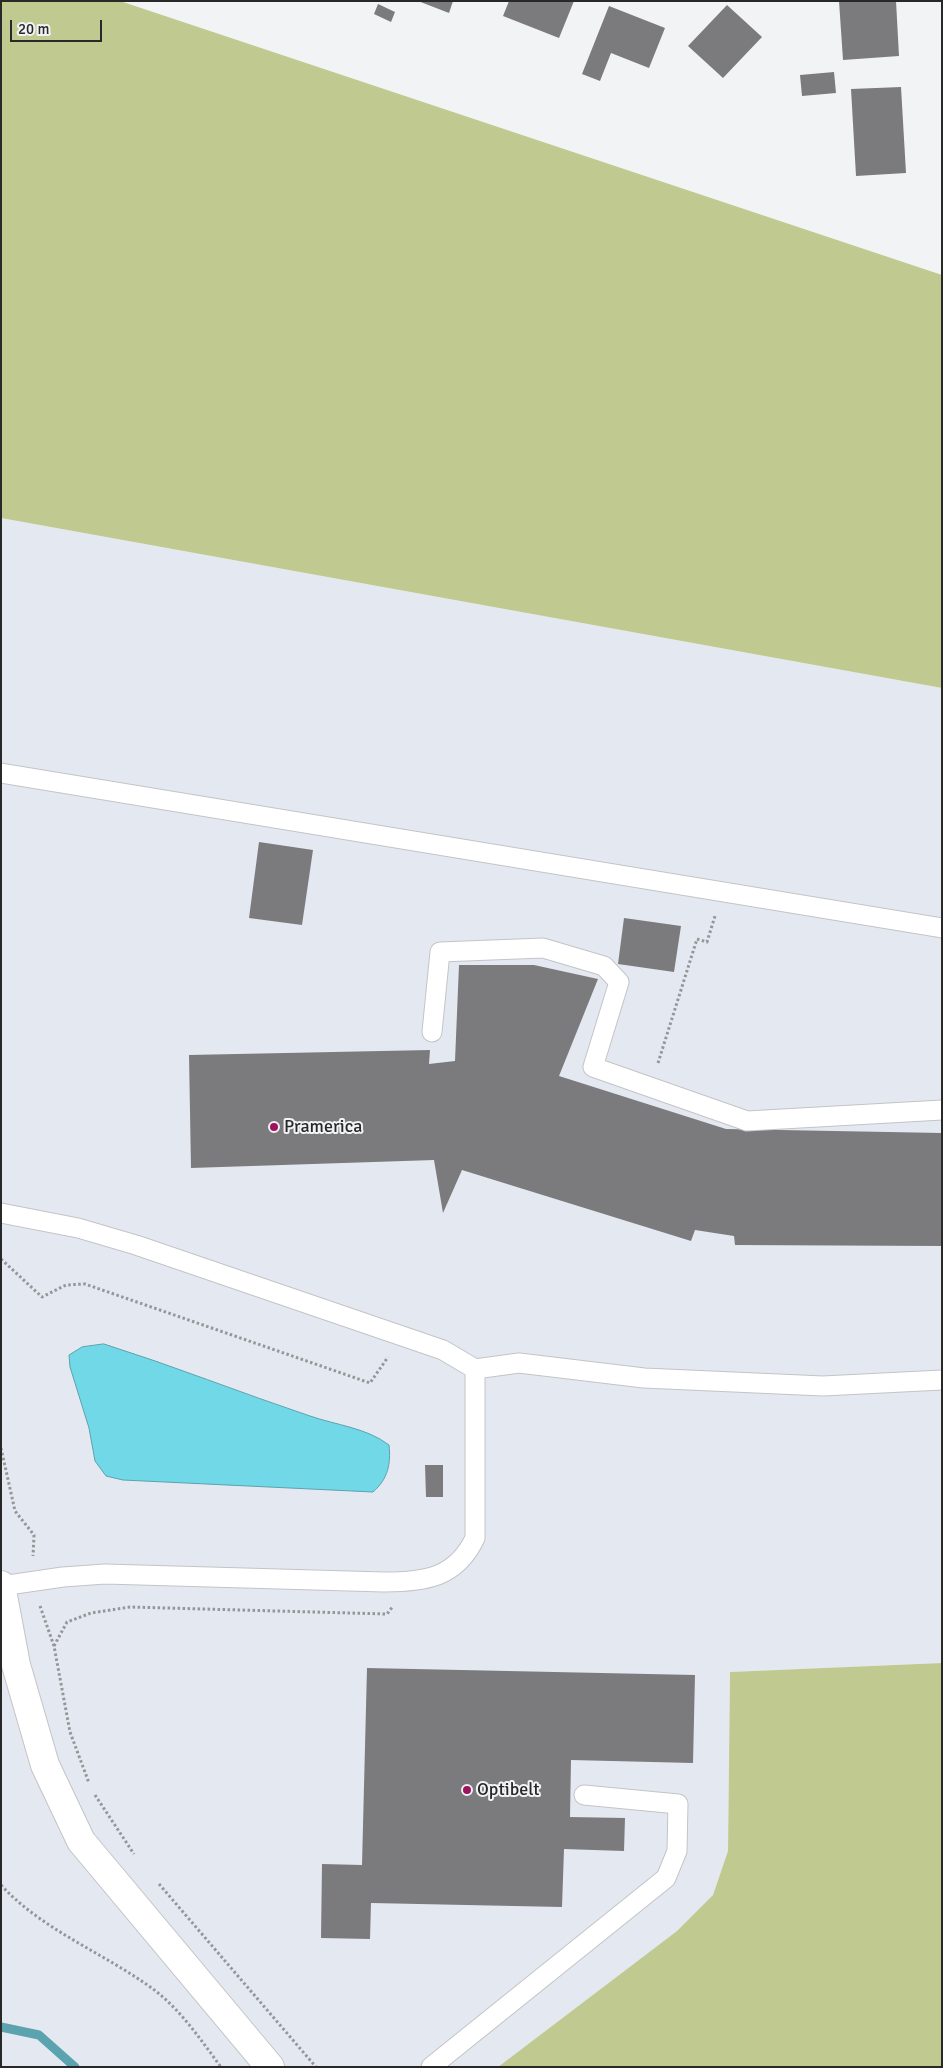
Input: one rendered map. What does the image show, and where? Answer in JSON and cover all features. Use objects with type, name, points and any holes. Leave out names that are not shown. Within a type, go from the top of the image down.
[{"type":"street","points":[[1,1585],[16,1665],[46,1765],[81,1841],[270,2067]]},
{"type":"lane","points":[[1,773],[312,826],[942,928]]},
{"type":"lane","points":[[432,1032],[440,952],[543,948],[604,966],[619,982],[593,1067],[747,1121],[942,1110]]},
{"type":"lane","points":[[1,1213],[87,1230],[443,1350],[475,1369],[520,1364],[644,1378],[823,1386],[942,1380]]},
{"type":"lane","points":[[1,1585],[105,1574],[411,1582],[443,1574],[456,1565],[469,1550],[475,1538],[475,1369]]},
{"type":"lane","points":[[430,2067],[666,1878],[677,1852],[678,1804],[584,1795]]},
{"type":"path","points":[[650,1087],[697,938],[708,942],[721,891]]},
{"type":"path","points":[[1,1259],[42,1297],[66,1286],[85,1284],[370,1383],[389,1355],[395,1334]]},
{"type":"path","points":[[1,1448],[14,1511],[34,1535],[32,1581],[54,1646],[70,1732],[92,1790],[135,1856]]},
{"type":"path","points":[[54,1646],[67,1622],[91,1613],[130,1607],[388,1614],[411,1582]]},
{"type":"path","points":[[154,1879],[316,2067]]},
{"type":"path","points":[[1,1885],[13,1898],[55,1928],[108,1959],[154,1990],[182,2014],[221,2067]]},
{"type":"shaded area","points":[[1,518],[942,688],[942,1663],[730,1672],[728,1851],[713,1895],[677,1931],[498,2067],[1,2067]]},
{"type":"green space","points":[[1,1],[120,1],[942,275],[942,688],[1,518]]},
{"type":"green space","points":[[942,1663],[942,2067],[498,2067],[677,1931],[713,1895],[728,1851],[730,1672]]},
{"type":"water","points":[[104,1344],[380,1439],[389,1445],[389,1465],[385,1476],[373,1492],[123,1480],[106,1476],[95,1461],[89,1428],[70,1367],[69,1355],[82,1347]]},
{"type":"building","points":[[418,1],[453,1],[449,13]]},
{"type":"building","points":[[509,1],[574,1],[559,38],[503,16]]},
{"type":"building","points":[[839,1],[896,1],[899,56],[843,60]]},
{"type":"building","points":[[378,4],[395,12],[391,22],[374,14]]},
{"type":"building","points":[[727,5],[762,37],[723,78],[688,46]]},
{"type":"building","points":[[609,6],[665,28],[649,68],[611,53],[600,81],[582,74]]},
{"type":"building","points":[[834,72],[836,93],[802,96],[800,75]]},
{"type":"building","points":[[901,87],[906,173],[856,176],[851,89]]},
{"type":"building","points":[[259,842],[313,850],[302,925],[249,918]]},
{"type":"building","points":[[624,918],[681,926],[674,972],[618,964]]},
{"type":"building","points":[[459,965],[534,965],[598,979],[559,1076],[726,1129],[942,1133],[942,1246],[735,1245],[734,1236],[695,1230],[691,1241],[462,1170],[443,1213],[434,1160],[191,1168],[189,1055],[430,1050],[429,1064],[455,1061]]},
{"type":"building","points":[[425,1465],[443,1465],[443,1497],[426,1497]]},
{"type":"building","name":"Optibelt","points":[[367,1668],[695,1675],[693,1763],[571,1760],[570,1817],[625,1818],[624,1851],[564,1849],[562,1907],[371,1903],[370,1939],[321,1938],[322,1864],[362,1865]]},
{"type":"waterway","points":[[1,2027],[39,2035],[75,2067]]},
{"type":"place","name":"Pramerica","points":[[274,1127]]},
{"type":"place","name":"Optibelt","points":[[467,1790]]}]
